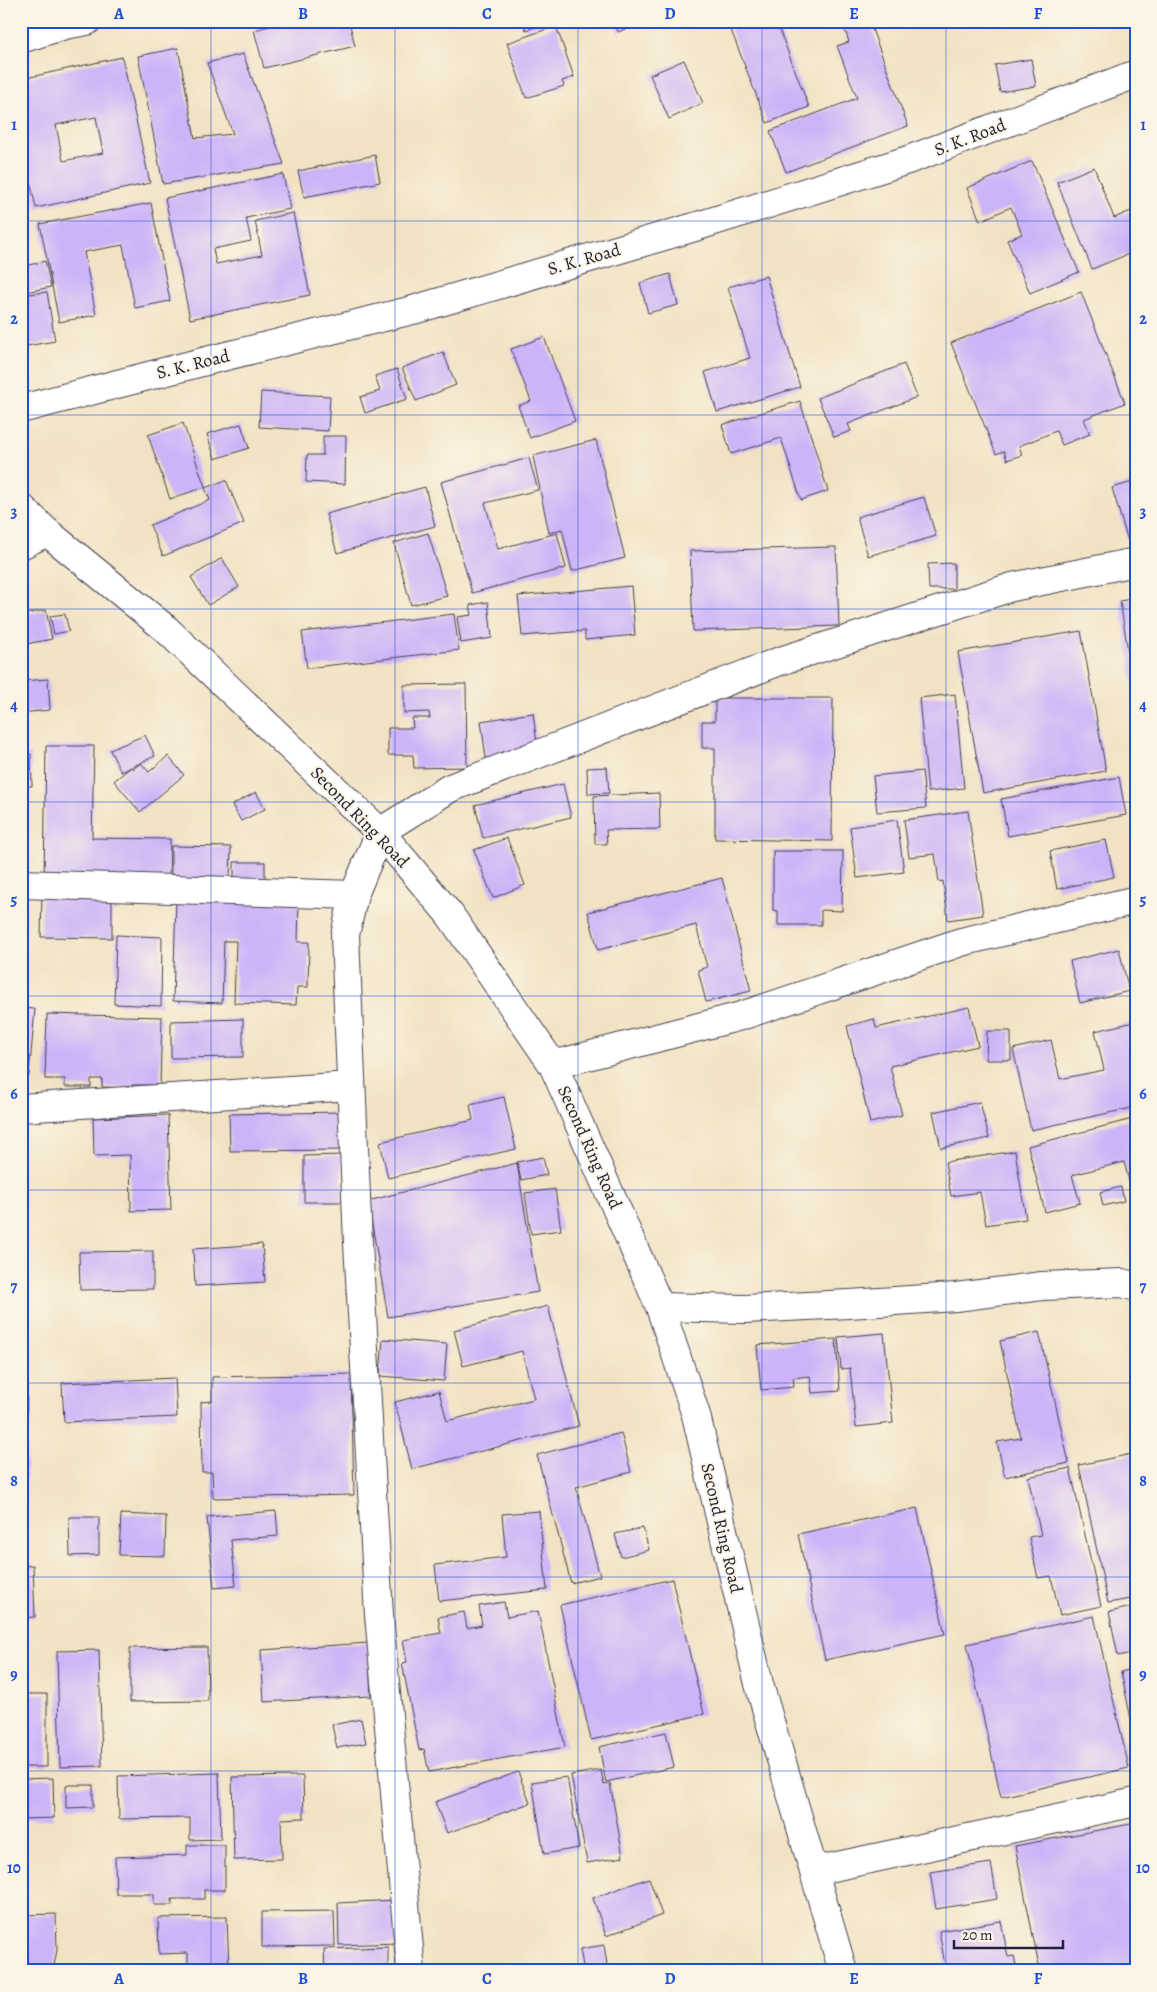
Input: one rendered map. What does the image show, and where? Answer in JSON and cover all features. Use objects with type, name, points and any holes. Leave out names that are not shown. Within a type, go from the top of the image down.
[{"type":"street","points":[[21,39],[65,25],[87,21]]},
{"type":"street","name":"S. K. Road","points":[[21,409],[206,360],[413,310],[698,226],[908,160],[1136,74]]},
{"type":"street","name":"Second Ring Road","points":[[21,508],[47,532],[166,629],[380,832],[450,915],[553,1065],[660,1307],[696,1415],[759,1684],[843,1971]]},
{"type":"street","points":[[21,545],[47,532]]},
{"type":"street","points":[[411,1971],[379,1615],[351,1086],[345,935],[354,895],[380,832],[450,788],[780,660],[1012,587],[1136,562]]},
{"type":"street","points":[[21,884],[354,895]]},
{"type":"street","points":[[553,1065],[741,1016],[961,942],[1136,900]]},
{"type":"street","points":[[21,1108],[351,1086]]},
{"type":"street","points":[[660,1307],[755,1309],[956,1297],[1042,1286],[1123,1284],[1136,1288]]},
{"type":"street","points":[[814,1871],[1136,1802]]},
{"type":"building","points":[[290,21],[349,21],[355,46],[264,68],[254,30]]},
{"type":"building","points":[[523,21],[541,21],[542,25],[526,30]]},
{"type":"building","points":[[614,21],[645,21],[618,32]]},
{"type":"building","points":[[755,21],[776,21],[809,107],[767,123],[731,30]]},
{"type":"building","points":[[842,21],[869,21],[908,126],[786,172],[770,131],[857,98],[837,46],[849,42]]},
{"type":"building","points":[[556,26],[574,77],[562,81],[564,86],[526,98],[507,43]]},
{"type":"building","points":[[178,48],[195,138],[233,134],[207,63],[243,54],[284,164],[163,184],[138,56]]},
{"type":"building","points":[[122,57],[150,183],[36,208],[21,140],[21,79]],"holes":[[[96,117],[103,153],[63,161],[56,125]]]},
{"type":"building","points":[[1031,59],[1036,86],[1000,92],[995,65]]},
{"type":"building","points":[[684,60],[703,103],[669,119],[650,75]]},
{"type":"building","points":[[375,155],[380,182],[304,197],[298,171]]},
{"type":"building","points":[[1032,161],[1079,272],[1030,293],[1007,240],[1022,234],[1011,207],[980,221],[967,188]]},
{"type":"building","points":[[1094,167],[1114,218],[1136,209],[1136,251],[1092,269],[1057,182]]},
{"type":"building","points":[[283,174],[290,209],[246,218],[251,241],[213,249],[216,264],[262,255],[255,221],[293,213],[310,295],[190,319],[165,198]]},
{"type":"building","points":[[151,203],[170,301],[135,308],[123,245],[84,252],[96,315],[59,322],[40,224]]},
{"type":"building","points":[[21,233],[28,261],[21,262]]},
{"type":"building","points":[[45,261],[51,287],[21,293],[21,267]]},
{"type":"building","points":[[670,274],[678,305],[648,313],[640,283]]},
{"type":"building","points":[[766,276],[800,387],[717,412],[705,372],[750,358],[728,287]]},
{"type":"building","points":[[47,292],[55,341],[21,347],[21,295]]},
{"type":"building","points":[[1081,292],[1125,403],[1084,419],[1090,434],[1062,445],[1056,431],[1019,446],[1022,455],[1007,460],[1004,451],[996,454],[951,343]]},
{"type":"building","points":[[544,337],[575,421],[530,438],[518,406],[531,401],[511,349]]},
{"type":"building","points":[[443,352],[456,385],[416,401],[402,368]]},
{"type":"building","points":[[904,364],[917,397],[848,424],[851,431],[834,437],[818,398]]},
{"type":"building","points":[[26,365],[28,383],[21,384],[21,366]]},
{"type":"building","points":[[397,369],[407,399],[365,413],[360,397],[380,391],[375,376]]},
{"type":"building","points":[[261,392],[330,396],[328,431],[259,427]]},
{"type":"building","points":[[800,401],[828,491],[801,500],[781,438],[731,454],[722,425]]},
{"type":"building","points":[[183,423],[205,487],[170,499],[148,435]]},
{"type":"building","points":[[241,424],[249,448],[215,459],[207,434]]},
{"type":"building","points":[[323,436],[346,436],[345,484],[306,482],[307,455],[323,455]]},
{"type":"building","points":[[596,440],[625,558],[572,571],[562,529],[549,533],[533,456]]},
{"type":"building","points":[[529,458],[538,490],[485,503],[498,549],[557,533],[566,568],[472,593],[441,482]]},
{"type":"building","points":[[226,480],[244,523],[163,556],[150,525],[210,500],[205,488]]},
{"type":"building","points":[[1136,481],[1136,550],[1131,551],[1112,488]]},
{"type":"building","points":[[425,487],[435,526],[337,553],[326,514]]},
{"type":"building","points":[[924,497],[936,536],[868,556],[857,517]]},
{"type":"building","points":[[428,533],[447,596],[411,605],[394,543]]},
{"type":"building","points":[[836,547],[839,626],[693,631],[690,551]]},
{"type":"building","points":[[222,558],[239,587],[208,605],[191,577]]},
{"type":"building","points":[[954,563],[954,589],[929,589],[928,564]]},
{"type":"building","points":[[631,586],[635,635],[585,640],[585,631],[522,636],[518,596]]},
{"type":"building","points":[[1136,598],[1136,688],[1134,689],[1120,601]]},
{"type":"building","points":[[488,602],[492,638],[461,643],[457,617],[472,615],[470,605]]},
{"type":"building","points":[[46,610],[52,639],[21,645],[21,615]]},
{"type":"building","points":[[65,614],[69,631],[54,634],[50,616]]},
{"type":"building","points":[[454,614],[459,650],[307,668],[302,632]]},
{"type":"building","points":[[1081,631],[1106,771],[983,793],[958,652]]},
{"type":"building","points":[[48,679],[50,710],[21,713],[21,681]]},
{"type":"building","points":[[466,684],[467,767],[414,768],[413,755],[388,755],[388,728],[413,728],[412,718],[430,718],[429,712],[404,713],[404,685]]},
{"type":"building","points":[[955,694],[964,788],[928,792],[919,698]]},
{"type":"building","points":[[715,698],[833,698],[832,841],[715,839],[715,748],[702,748],[702,721],[715,721]]},
{"type":"building","points":[[533,713],[538,752],[486,758],[481,721]]},
{"type":"building","points":[[145,735],[155,756],[121,772],[110,750]]},
{"type":"building","points":[[46,746],[94,746],[92,838],[170,839],[169,881],[44,880]]},
{"type":"building","points":[[31,754],[32,786],[21,786],[21,755]]},
{"type":"building","points":[[168,756],[184,775],[140,812],[114,781],[131,767],[133,769],[141,763],[149,772]]},
{"type":"building","points":[[607,767],[609,793],[588,794],[587,768]]},
{"type":"building","points":[[922,771],[926,808],[877,812],[873,776]]},
{"type":"building","points":[[1119,777],[1126,815],[1008,836],[1001,799]]},
{"type":"building","points":[[563,784],[571,817],[483,838],[475,805]]},
{"type":"building","points":[[256,792],[265,809],[241,821],[232,805]]},
{"type":"building","points":[[659,793],[660,829],[606,830],[607,844],[595,844],[594,796]]},
{"type":"building","points":[[968,811],[983,915],[948,920],[943,881],[939,882],[935,854],[909,857],[904,820]]},
{"type":"building","points":[[897,820],[904,872],[857,878],[850,827]]},
{"type":"building","points":[[507,838],[525,885],[493,898],[474,850]]},
{"type":"building","points":[[1106,840],[1114,877],[1057,889],[1050,851]]},
{"type":"building","points":[[171,846],[231,847],[230,882],[171,881]]},
{"type":"building","points":[[773,851],[843,851],[842,911],[821,910],[821,925],[778,925],[778,911],[773,910]]},
{"type":"building","points":[[234,862],[265,862],[265,880],[234,880]]},
{"type":"building","points":[[722,878],[751,991],[706,1002],[698,970],[707,967],[696,925],[598,950],[588,912]]},
{"type":"building","points":[[21,892],[24,892],[25,927],[21,927]]},
{"type":"building","points":[[42,892],[112,892],[112,938],[41,937]]},
{"type":"building","points":[[299,899],[298,942],[309,942],[308,987],[297,987],[296,1005],[234,1003],[236,941],[224,941],[222,1003],[173,1001],[176,900]]},
{"type":"building","points":[[116,935],[162,937],[161,1006],[114,1004]]},
{"type":"building","points":[[1119,949],[1129,991],[1080,1003],[1070,961]]},
{"type":"building","points":[[969,1007],[978,1046],[890,1066],[902,1115],[870,1123],[847,1026],[874,1019],[876,1028]]},
{"type":"building","points":[[21,1008],[35,1009],[29,1076],[21,1075]]},
{"type":"building","points":[[47,1014],[162,1017],[160,1085],[132,1085],[132,1088],[102,1087],[102,1079],[91,1079],[91,1087],[65,1087],[65,1079],[45,1079]]},
{"type":"building","points":[[243,1019],[243,1057],[171,1058],[171,1021]]},
{"type":"building","points":[[1134,1022],[1136,1029],[1136,1107],[1031,1130],[1013,1049],[1051,1040],[1060,1079],[1104,1070],[1095,1031]]},
{"type":"building","points":[[987,1031],[1011,1031],[1011,1060],[986,1060]]},
{"type":"building","points":[[504,1097],[516,1149],[388,1178],[380,1142],[473,1120],[470,1105]]},
{"type":"building","points":[[980,1102],[989,1138],[941,1148],[933,1112]]},
{"type":"building","points":[[343,1112],[343,1150],[230,1151],[229,1114]]},
{"type":"building","points":[[168,1115],[171,1210],[131,1211],[130,1155],[94,1156],[93,1118]]},
{"type":"building","points":[[1136,1118],[1136,1188],[1131,1189],[1124,1162],[1072,1175],[1080,1203],[1045,1212],[1028,1146]]},
{"type":"building","points":[[1015,1151],[1026,1219],[986,1225],[980,1192],[951,1196],[945,1162]]},
{"type":"building","points":[[342,1155],[342,1202],[304,1202],[304,1156]]},
{"type":"building","points":[[543,1157],[547,1175],[521,1180],[517,1162]]},
{"type":"building","points":[[517,1163],[538,1292],[388,1317],[368,1201]]},
{"type":"building","points":[[1121,1187],[1124,1201],[1103,1206],[1100,1192]]},
{"type":"building","points":[[555,1189],[561,1230],[531,1234],[525,1193]]},
{"type":"building","points":[[262,1244],[265,1282],[195,1286],[193,1249]]},
{"type":"building","points":[[153,1251],[153,1289],[80,1290],[79,1252]]},
{"type":"building","points":[[548,1306],[579,1426],[412,1469],[395,1402],[439,1391],[447,1421],[534,1399],[522,1351],[463,1366],[454,1330]]},
{"type":"building","points":[[1039,1332],[1069,1463],[1005,1477],[997,1442],[1021,1438],[1000,1341]]},
{"type":"building","points":[[884,1333],[893,1423],[856,1427],[850,1368],[841,1369],[838,1337]]},
{"type":"building","points":[[383,1339],[447,1344],[444,1381],[380,1376]]},
{"type":"building","points":[[836,1339],[840,1391],[812,1393],[810,1376],[793,1378],[794,1387],[761,1390],[757,1345]]},
{"type":"building","points":[[351,1374],[354,1495],[213,1498],[212,1472],[202,1472],[201,1402],[212,1401],[212,1377]]},
{"type":"building","points":[[175,1378],[177,1417],[64,1422],[62,1383]]},
{"type":"building","points":[[21,1381],[27,1381],[26,1504],[21,1504]]},
{"type":"building","points":[[621,1433],[631,1472],[576,1487],[600,1576],[571,1583],[537,1455]]},
{"type":"building","points":[[1136,1453],[1136,1598],[1108,1603],[1079,1465]]},
{"type":"building","points":[[1070,1468],[1101,1606],[1060,1615],[1051,1576],[1038,1578],[1029,1537],[1041,1535],[1028,1477]]},
{"type":"building","points":[[917,1508],[945,1634],[825,1660],[798,1534]]},
{"type":"building","points":[[276,1511],[278,1536],[231,1540],[236,1586],[214,1588],[207,1517]]},
{"type":"building","points":[[539,1511],[547,1590],[439,1601],[435,1565],[506,1557],[502,1514]]},
{"type":"building","points":[[121,1514],[166,1516],[165,1556],[119,1555]]},
{"type":"building","points":[[69,1517],[99,1517],[99,1555],[70,1556]]},
{"type":"building","points":[[643,1528],[649,1550],[621,1557],[615,1534]]},
{"type":"building","points":[[33,1565],[35,1617],[21,1618],[21,1566]]},
{"type":"building","points":[[672,1579],[704,1714],[591,1740],[560,1605]]},
{"type":"building","points":[[504,1602],[507,1617],[538,1611],[565,1747],[429,1772],[424,1749],[419,1750],[402,1663],[407,1662],[403,1640],[441,1633],[438,1617],[464,1612],[467,1628],[482,1625],[479,1606]]},
{"type":"building","points":[[1136,1606],[1136,1652],[1118,1656],[1109,1612]]},
{"type":"building","points":[[1094,1616],[1129,1768],[1001,1797],[967,1644]]},
{"type":"building","points":[[368,1643],[371,1696],[264,1702],[261,1650]]},
{"type":"building","points":[[207,1647],[208,1701],[130,1702],[130,1648]]},
{"type":"building","points":[[99,1650],[102,1766],[60,1767],[57,1651]]},
{"type":"building","points":[[1136,1668],[1136,1732],[1134,1733],[1121,1672]]},
{"type":"building","points":[[21,1694],[47,1694],[47,1767],[21,1767]]},
{"type":"building","points":[[361,1719],[366,1743],[337,1748],[332,1725]]},
{"type":"building","points":[[666,1732],[674,1767],[606,1782],[599,1747]]},
{"type":"building","points":[[601,1770],[604,1785],[610,1783],[623,1857],[587,1863],[571,1775]]},
{"type":"building","points":[[518,1772],[530,1803],[447,1833],[435,1802]]},
{"type":"building","points":[[219,1773],[221,1839],[190,1840],[190,1818],[119,1819],[118,1776]]},
{"type":"building","points":[[303,1776],[304,1818],[281,1819],[282,1859],[234,1860],[232,1777]]},
{"type":"building","points":[[567,1777],[579,1848],[544,1854],[532,1782]]},
{"type":"building","points":[[53,1778],[54,1818],[21,1819],[21,1779]]},
{"type":"building","points":[[66,1785],[93,1785],[93,1807],[66,1808]]},
{"type":"building","points":[[1136,1823],[1136,1971],[1040,1971],[1015,1846]]},
{"type":"building","points":[[187,1845],[225,1845],[225,1890],[204,1890],[204,1899],[172,1899],[172,1905],[154,1905],[154,1894],[116,1894],[115,1857],[187,1855]]},
{"type":"building","points":[[991,1863],[997,1899],[936,1909],[930,1872]]},
{"type":"building","points":[[649,1878],[662,1915],[606,1936],[593,1898]]},
{"type":"building","points":[[397,1900],[398,1943],[339,1945],[338,1903]]},
{"type":"building","points":[[334,1911],[335,1946],[262,1947],[262,1912]]},
{"type":"building","points":[[56,1914],[57,1950],[53,1971],[21,1971],[21,1915]]},
{"type":"building","points":[[227,1917],[229,1971],[188,1971],[188,1953],[159,1954],[158,1918]]},
{"type":"building","points":[[1001,1921],[1008,1957],[1014,1956],[1017,1971],[946,1971],[939,1931]]},
{"type":"building","points":[[604,1945],[608,1971],[584,1971],[580,1949]]},
{"type":"building","points":[[388,1947],[388,1971],[325,1971],[324,1949]]}]
